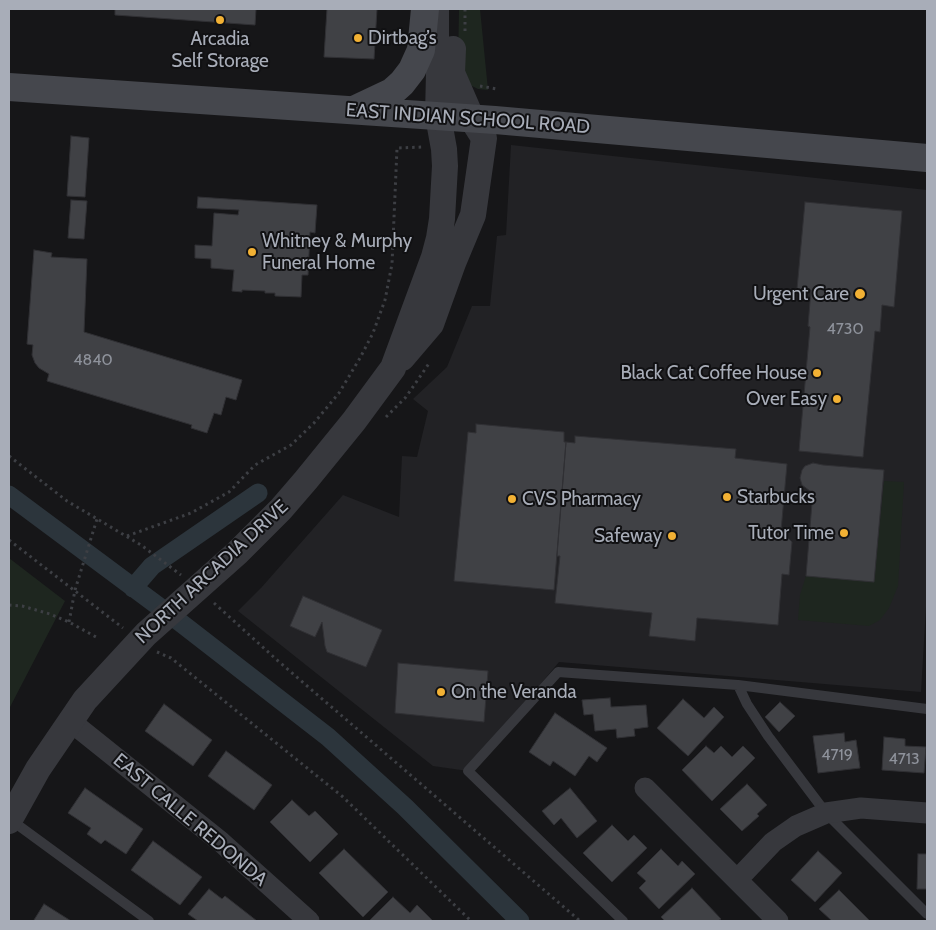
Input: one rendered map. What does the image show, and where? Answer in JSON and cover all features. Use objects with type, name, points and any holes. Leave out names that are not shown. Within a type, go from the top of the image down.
[{"type":"main road","points":[[355,110],[392,92],[412,70],[421,50],[425,9]]},
{"type":"main road","name":"EAST INDIAN SCHOOL ROAD","points":[[9,86],[438,116],[927,158]]},
{"type":"street","name":"NORTH ARCADIA DRIVE","points":[[9,820],[38,769],[70,721],[102,680],[154,639],[193,590],[256,535],[306,480],[354,421],[393,368],[434,257],[439,238],[445,166],[444,148],[438,116],[439,72],[436,9]]},
{"type":"street","points":[[393,368],[431,324],[453,263],[460,195],[459,132],[472,119],[452,73],[454,9]]},
{"type":"street","name":"EAST CALLE REDONDA","points":[[70,721],[221,842],[309,921]]},
{"type":"street","points":[[645,788],[778,921]]},
{"type":"street","points":[[737,880],[773,842],[796,826],[826,813],[861,808],[927,813]]},
{"type":"lane","points":[[623,921],[468,771],[558,672],[738,685],[927,709]]},
{"type":"lane","points":[[738,685],[747,704],[768,736],[826,813],[927,914]]},
{"type":"lane","points":[[9,820],[149,921]]},
{"type":"path","points":[[126,536],[192,513],[230,492],[255,465],[291,445],[339,393],[373,333],[385,300],[392,264],[397,148],[424,148]]},
{"type":"path","points":[[9,456],[67,501],[141,545],[580,921]]},
{"type":"path","points":[[69,622],[75,590],[98,519]]},
{"type":"path","points":[[9,540],[124,628]]},
{"type":"path","points":[[9,605],[22,606],[50,614],[96,637]]},
{"type":"path","points":[[154,639],[171,658],[343,797],[472,921]]},
{"type":"shaded area","points":[[459,9],[480,9],[488,90],[478,89],[470,85],[458,67]]},
{"type":"shaded area","points":[[511,145],[927,190],[927,590],[921,692],[559,662],[468,771],[433,766],[238,611],[261,588],[343,495],[399,517],[402,456],[417,457],[428,411],[413,399],[447,367],[472,306],[490,306],[497,236],[506,235]]},
{"type":"shaded area","points":[[884,481],[904,482],[898,586],[889,608],[880,620],[869,626],[798,620],[800,595],[806,576],[874,582]]},
{"type":"shaded area","points":[[9,558],[65,601],[9,709]]},
{"type":"building","name":"Arcadia Self Storage","points":[[115,9],[256,9],[255,25],[115,15]]},
{"type":"building","points":[[327,9],[377,9],[374,59],[324,57]]},
{"type":"building","points":[[71,136],[89,138],[85,197],[67,196]]},
{"type":"building","name":"Whitney & Murphy Funeral Home","points":[[198,197],[317,205],[315,233],[310,232],[308,275],[302,275],[301,297],[275,296],[275,293],[265,293],[265,291],[232,291],[234,270],[211,268],[211,259],[195,258],[195,245],[212,246],[214,213],[238,215],[239,210],[197,208]]},
{"type":"building","points":[[71,200],[87,201],[84,239],[68,238]]},
{"type":"building","points":[[805,202],[902,211],[894,307],[882,305],[880,332],[875,331],[863,457],[799,451],[810,327],[808,326],[811,290],[797,289]]},
{"type":"building","points":[[34,250],[52,253],[51,257],[87,259],[84,332],[242,380],[236,400],[226,397],[221,415],[214,413],[207,433],[191,428],[192,425],[47,381],[49,374],[35,363],[32,355],[33,345],[27,344]]},
{"type":"building","name":"CVS Pharmacy","points":[[476,424],[564,432],[564,442],[566,442],[554,590],[454,581],[468,432],[476,433]]},
{"type":"building","name":"Safeway","points":[[575,436],[736,449],[735,458],[787,464],[781,531],[792,542],[789,575],[782,574],[778,625],[697,618],[695,641],[649,636],[652,613],[555,603],[560,556],[557,556],[566,442],[575,443]]},
{"type":"building","name":"Tutor Time","points":[[813,463],[884,470],[874,582],[806,576],[813,491],[802,485],[800,478],[805,466]]},
{"type":"building","points":[[303,596],[382,630],[366,667],[327,652],[322,622],[315,637],[290,626]]},
{"type":"building","name":"On the Veranda","points":[[398,663],[488,671],[484,722],[395,713]]},
{"type":"building","points":[[610,698],[611,707],[646,705],[648,727],[634,729],[635,736],[617,738],[616,729],[595,731],[593,714],[584,715],[582,700]]},
{"type":"building","points":[[683,699],[704,718],[714,707],[724,717],[688,756],[657,728]]},
{"type":"building","points":[[780,702],[795,716],[779,732],[765,717]]},
{"type":"building","points":[[164,704],[212,740],[193,766],[145,731]]},
{"type":"building","points":[[555,713],[607,748],[597,762],[589,756],[575,776],[553,761],[550,766],[529,752]]},
{"type":"building","points":[[844,733],[845,742],[856,740],[860,768],[818,773],[813,736]]},
{"type":"building","points":[[884,737],[905,739],[905,746],[926,747],[924,773],[882,770]]},
{"type":"building","points":[[706,746],[714,753],[721,746],[732,757],[743,746],[755,758],[712,801],[682,770]]},
{"type":"building","points":[[226,751],[272,785],[254,810],[208,776]]},
{"type":"building","points":[[747,784],[767,805],[757,814],[759,816],[742,831],[720,809]]},
{"type":"building","points":[[85,788],[143,829],[126,854],[105,840],[101,844],[87,834],[91,828],[68,813]]},
{"type":"building","points":[[570,788],[597,821],[577,838],[561,818],[554,825],[542,811]]},
{"type":"building","points":[[292,800],[309,816],[315,811],[338,834],[310,862],[270,822]]},
{"type":"building","points":[[612,825],[628,841],[634,835],[647,848],[612,882],[583,853]]},
{"type":"building","points":[[153,841],[202,877],[180,905],[131,870]]},
{"type":"building","points":[[344,849],[388,892],[363,917],[319,873]]},
{"type":"building","points":[[661,849],[678,866],[682,861],[695,874],[659,909],[639,888],[646,881],[637,873]]},
{"type":"building","points":[[818,851],[842,873],[815,902],[791,880]]},
{"type":"building","points":[[918,854],[927,854],[927,889],[917,889]]},
{"type":"building","points":[[692,888],[721,919],[718,921],[665,921],[661,917]]},
{"type":"building","points":[[209,889],[222,899],[225,896],[257,921],[198,921],[188,914]]},
{"type":"building","points":[[839,890],[868,921],[832,921],[819,909]]},
{"type":"building","points":[[393,897],[410,913],[417,905],[433,921],[369,921]]},
{"type":"building","points":[[44,904],[71,921],[34,920]]},
{"type":"waterway","points":[[133,588],[152,566],[258,493]]},
{"type":"waterway","points":[[9,495],[181,623],[328,737],[405,807],[520,921]]},
{"type":"place","name":"Arcadia Self Storage","points":[[220,20]]},
{"type":"place","name":"Dirtbag’s","points":[[358,38]]},
{"type":"place","name":"Whitney & Murphy Funeral Home","points":[[252,252]]},
{"type":"place","name":"Urgent Care","points":[[860,294]]},
{"type":"place","name":"Black Cat Coffee House","points":[[817,373]]},
{"type":"place","name":"Over Easy","points":[[837,399]]},
{"type":"place","name":"Starbucks","points":[[727,497]]},
{"type":"place","name":"CVS Pharmacy","points":[[512,499]]},
{"type":"place","name":"Tutor Time","points":[[844,533]]},
{"type":"place","name":"Safeway","points":[[672,536]]},
{"type":"place","name":"On the Veranda","points":[[441,692]]}]
